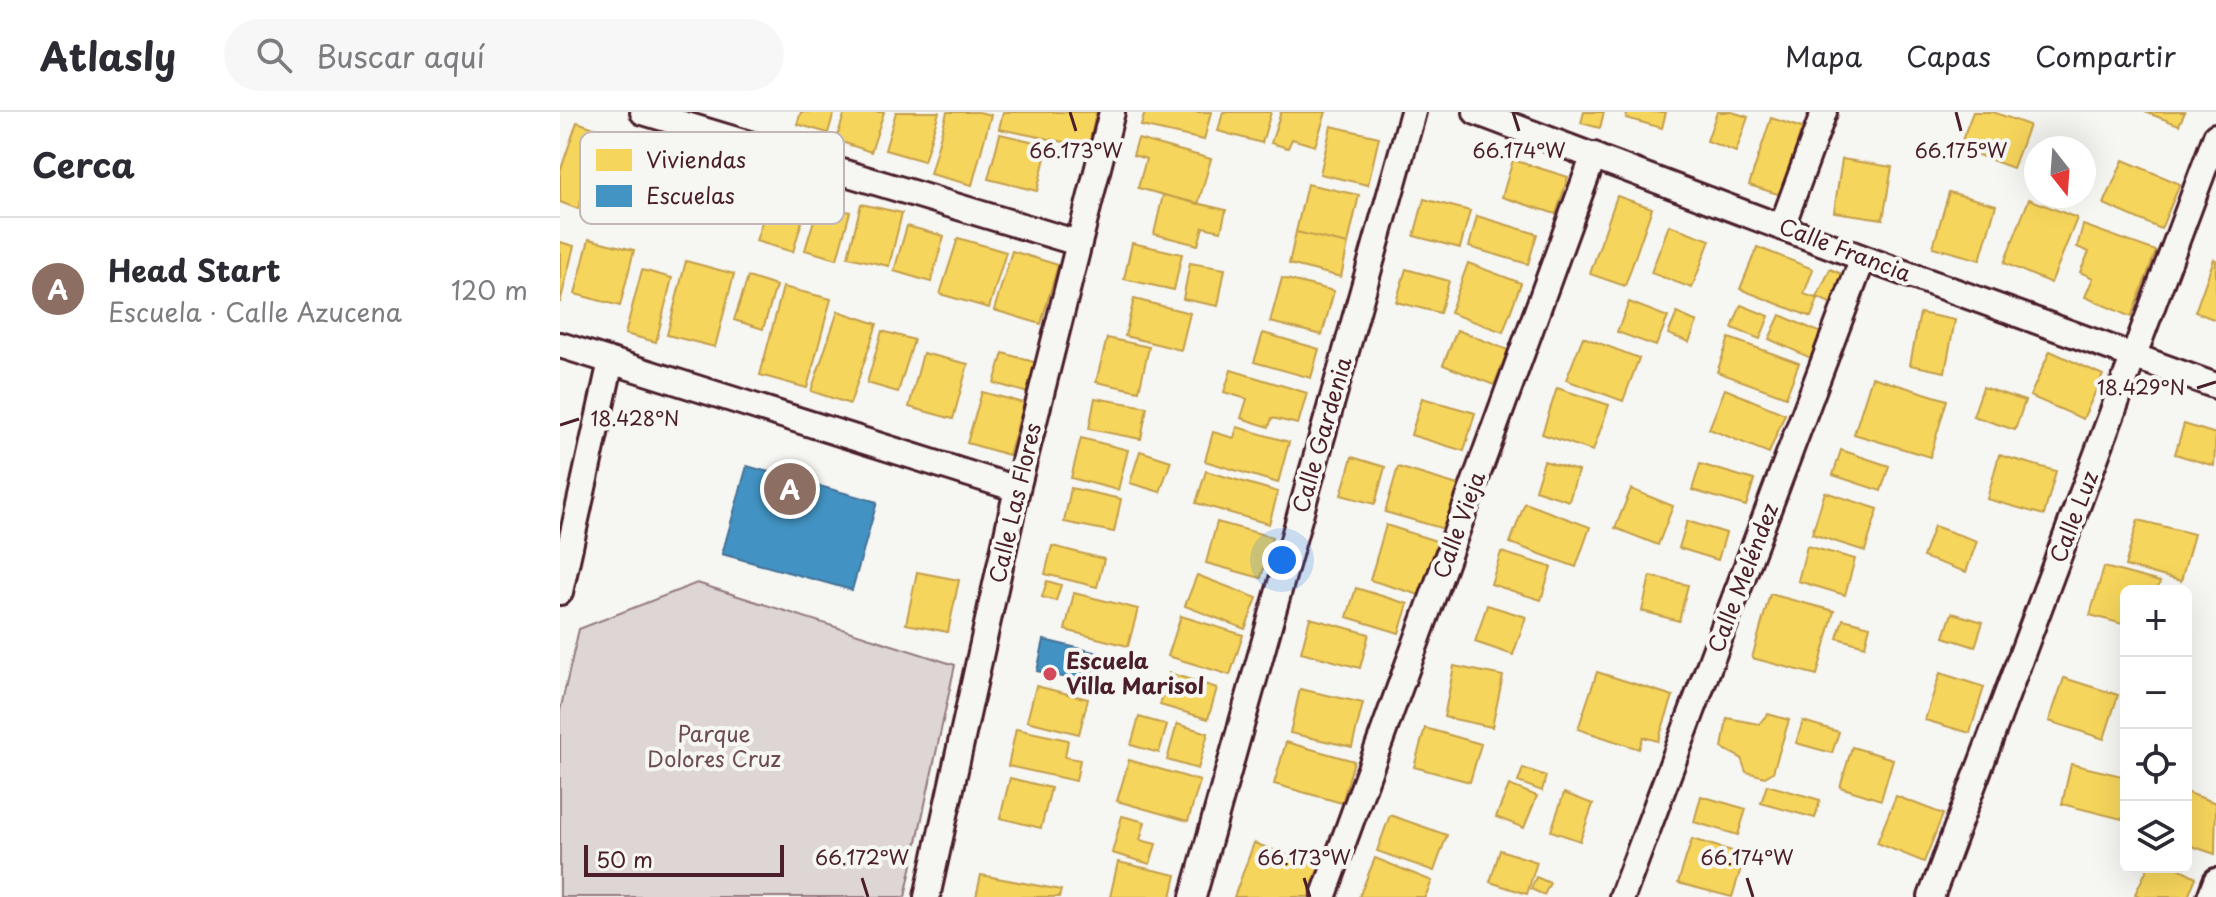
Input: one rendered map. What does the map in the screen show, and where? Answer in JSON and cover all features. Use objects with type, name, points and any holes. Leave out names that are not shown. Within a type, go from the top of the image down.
[{"type":"street","points":[[643,112],[709,132]]},
{"type":"street","name":"Calle Las Flores","points":[[927,897],[1017,489],[1112,112]]},
{"type":"street","name":"Calle Gardenia","points":[[1193,897],[1413,112]]},
{"type":"street","name":"Calle Francia","points":[[1476,112],[1863,258],[2216,386]]},
{"type":"street","points":[[1782,226],[1824,112]]},
{"type":"street","name":"Calle Luz","points":[[1931,897],[2216,136]]},
{"type":"street","name":"Calle Vieja","points":[[1324,895],[1594,155]]},
{"type":"street","points":[[844,173],[1078,243]]},
{"type":"street","name":"Calle Meléndez","points":[[1622,897],[1863,258]]},
{"type":"street","points":[[560,345],[1017,489]]},
{"type":"street","points":[[560,592],[611,361]]},
{"type":"street","points":[[2210,897],[2216,881]]},
{"type":"green space","name":"Parque Dolores Cruz","points":[[697,583],[955,665],[905,897],[560,897],[560,711],[579,629]]},
{"type":"building: Viviendas","points":[[801,112],[834,112],[828,132],[797,124]]},
{"type":"building: Viviendas","points":[[845,112],[884,112],[871,152],[844,143],[844,132],[839,132]]},
{"type":"building: Viviendas","points":[[896,112],[939,112],[924,161],[885,150]]},
{"type":"building: Viviendas","points":[[947,112],[991,115],[972,185],[930,174]]},
{"type":"building: Viviendas","points":[[1003,112],[1096,112],[1089,147],[999,129]]},
{"type":"building: Viviendas","points":[[1145,112],[1211,112],[1204,140],[1141,126]]},
{"type":"building: Viviendas","points":[[1223,112],[1271,112],[1262,143],[1218,131]]},
{"type":"building: Viviendas","points":[[1281,112],[1326,112],[1315,146],[1292,139],[1288,148],[1271,143]]},
{"type":"building: Viviendas","points":[[1584,112],[1604,112],[1600,128],[1581,123]]},
{"type":"building: Viviendas","points":[[1628,112],[1666,112],[1662,128],[1626,118]]},
{"type":"building: Viviendas","points":[[1717,112],[1748,117],[1736,152],[1707,141]]},
{"type":"building: Viviendas","points":[[1973,112],[1993,112],[2029,125],[2013,168],[1959,148]]},
{"type":"building: Viviendas","points":[[2145,112],[2185,112],[2179,125]]},
{"type":"building: Viviendas","points":[[1771,118],[1802,128],[1781,195],[1749,185]]},
{"type":"building: Viviendas","points":[[577,122],[606,132],[580,132],[578,209],[560,202],[560,172]]},
{"type":"building: Viviendas","points":[[1331,126],[1379,137],[1368,185],[1320,174]]},
{"type":"building: Viviendas","points":[[1000,134],[1048,145],[1037,191],[988,179]]},
{"type":"building: Viviendas","points":[[1138,139],[1211,159],[1198,204],[1138,188],[1146,159],[1133,155]]},
{"type":"building: Viviendas","points":[[1842,159],[1892,167],[1883,219],[1834,212]]},
{"type":"building: Viviendas","points":[[1513,160],[1568,177],[1556,214],[1502,197]]},
{"type":"building: Viviendas","points":[[2123,160],[2180,184],[2161,229],[2104,204]]},
{"type":"building: Viviendas","points":[[1307,184],[1359,195],[1348,244],[1296,232]]},
{"type":"building: Viviendas","points":[[1949,192],[1996,205],[1980,260],[1933,247]]},
{"type":"building: Viviendas","points":[[1163,195],[1226,210],[1221,231],[1203,227],[1198,245],[1154,234]]},
{"type":"building: Viviendas","points":[[1617,196],[1652,208],[1625,286],[1590,274]]},
{"type":"building: Viviendas","points":[[1424,199],[1470,211],[1460,248],[1414,236]]},
{"type":"building: Viviendas","points":[[861,204],[902,213],[889,266],[848,257]]},
{"type":"building: Viviendas","points":[[2025,208],[2052,208],[2077,218],[2051,283],[2004,263]]},
{"type":"building: Viviendas","points":[[844,210],[850,212],[837,259],[805,250],[813,224],[844,224]]},
{"type":"building: Viviendas","points":[[1477,216],[1537,234],[1528,264],[1469,247]]},
{"type":"building: Viviendas","points":[[761,224],[801,224],[793,252],[756,241]]},
{"type":"building: Viviendas","points":[[1669,225],[1710,240],[1692,288],[1651,273]]},
{"type":"building: Viviendas","points":[[2083,225],[2156,251],[2131,317],[2085,297],[2093,278],[2080,272],[2089,252],[2077,247]]},
{"type":"building: Viviendas","points":[[907,226],[944,236],[931,282],[894,271]]},
{"type":"building: Viviendas","points":[[1296,232],[1348,244],[1341,277],[1289,264]]},
{"type":"building: Viviendas","points":[[958,238],[1006,252],[989,308],[940,294]]},
{"type":"building: Viviendas","points":[[589,239],[634,250],[620,306],[575,294]]},
{"type":"building: Viviendas","points":[[560,242],[574,246],[560,303]]},
{"type":"building: Viviendas","points":[[1132,243],[1182,254],[1174,290],[1124,279]]},
{"type":"building: Viviendas","points":[[1757,247],[1813,269],[1804,294],[1818,299],[1811,317],[1740,289]]},
{"type":"building: Viviendas","points":[[1012,251],[1058,265],[1041,324],[994,310]]},
{"type":"building: Viviendas","points":[[2216,260],[2216,320],[2195,312]]},
{"type":"building: Viviendas","points":[[686,261],[734,274],[715,347],[667,335]]},
{"type":"building: Viviendas","points":[[1190,263],[1225,269],[1218,306],[1183,299]]},
{"type":"building: Viviendas","points":[[1468,263],[1521,283],[1503,332],[1450,313]]},
{"type":"building: Viviendas","points":[[1406,269],[1449,281],[1440,313],[1396,302]]},
{"type":"building: Viviendas","points":[[1830,269],[1849,277],[1836,306],[1817,297]]},
{"type":"building: Viviendas","points":[[642,270],[672,278],[656,342],[625,334]]},
{"type":"building: Viviendas","points":[[748,277],[776,286],[763,329],[734,320]]},
{"type":"building: Viviendas","points":[[1282,278],[1334,291],[1322,335],[1270,322]]},
{"type":"building: Viviendas","points":[[783,287],[831,299],[807,388],[760,375]]},
{"type":"building: Viviendas","points":[[1134,299],[1190,313],[1181,350],[1125,336]]},
{"type":"building: Viviendas","points":[[1629,302],[1668,317],[1656,346],[1617,332]]},
{"type":"building: Viviendas","points":[[1741,305],[1769,316],[1760,339],[1732,328]]},
{"type":"building: Viviendas","points":[[838,311],[877,324],[850,404],[811,391]]},
{"type":"building: Viviendas","points":[[1677,313],[1697,322],[1689,342],[1668,334]]},
{"type":"building: Viviendas","points":[[1920,313],[1955,320],[1945,372],[1910,365]]},
{"type":"building: Viviendas","points":[[1780,315],[1826,335],[1815,360],[1769,339]]},
{"type":"building: Viviendas","points":[[1457,330],[1508,350],[1494,385],[1443,365]]},
{"type":"building: Viviendas","points":[[882,331],[914,340],[898,392],[867,383]]},
{"type":"building: Viviendas","points":[[1263,333],[1319,349],[1311,378],[1254,362]]},
{"type":"building: Viviendas","points":[[1583,337],[1639,358],[1623,401],[1566,380]]},
{"type":"building: Viviendas","points":[[1107,338],[1149,347],[1139,391],[1096,382]]},
{"type":"building: Viviendas","points":[[1729,338],[1799,363],[1786,397],[1717,372]]},
{"type":"building: Viviendas","points":[[2050,351],[2103,375],[2083,419],[2030,396]]},
{"type":"building: Viviendas","points":[[923,353],[968,364],[953,419],[909,407]]},
{"type":"building: Viviendas","points":[[1003,353],[1037,363],[1028,393],[994,383]]},
{"type":"building: Viviendas","points":[[1231,370],[1307,393],[1298,424],[1272,418],[1269,427],[1241,418],[1247,399],[1224,392]]},
{"type":"building: Viviendas","points":[[1872,377],[1947,400],[1930,457],[1854,434]]},
{"type":"building: Viviendas","points":[[1983,387],[2025,401],[2015,430],[1973,416]]},
{"type":"building: Viviendas","points":[[1557,388],[1609,405],[1593,451],[1542,434]]},
{"type":"building: Viviendas","points":[[1725,389],[1785,414],[1769,453],[1709,429]]},
{"type":"building: Viviendas","points":[[982,392],[1024,403],[1009,455],[967,443]]},
{"type":"building: Viviendas","points":[[1095,398],[1147,407],[1141,439],[1089,429]]},
{"type":"building: Viviendas","points":[[1422,398],[1475,413],[1464,451],[1411,435]]},
{"type":"building: Viviendas","points":[[2184,424],[2216,434],[2214,466],[2175,454]]},
{"type":"building: Viviendas","points":[[1237,427],[1289,442],[1278,483],[1205,461],[1213,432],[1234,438]]},
{"type":"building: Viviendas","points":[[1081,438],[1128,450],[1118,490],[1071,478]]},
{"type":"building: Viviendas","points":[[1841,450],[1889,466],[1881,491],[1833,475]]},
{"type":"building: Viviendas","points":[[1140,451],[1171,461],[1160,492],[1130,483]]},
{"type":"building: Viviendas","points":[[1999,455],[2056,471],[2044,515],[1987,499]]},
{"type":"building: Viviendas","points":[[1352,457],[1385,467],[1375,504],[1341,495]]},
{"type":"building: Viviendas","points":[[1544,461],[1578,471],[1569,501],[1535,490]]},
{"type":"building: Viviendas","points":[[1700,464],[1754,480],[1746,506],[1692,490]]},
{"type":"building: Viviendas","points":[[1398,467],[1461,486],[1448,530],[1385,512]]},
{"type":"building: Viviendas","points":[[1206,471],[1278,492],[1269,524],[1196,503]]},
{"type":"building: Viviendas","points":[[1071,488],[1121,499],[1114,532],[1064,522]]},
{"type":"building: Viviendas","points":[[1631,489],[1673,506],[1658,545],[1615,528]]},
{"type":"building: Viviendas","points":[[1825,492],[1878,509],[1865,551],[1812,534]]},
{"type":"building: Viviendas","points":[[1525,503],[1590,527],[1576,567],[1510,543]]},
{"type":"building: Viviendas","points":[[2138,520],[2194,534],[2181,581],[2125,566]]},
{"type":"building: Viviendas","points":[[1687,521],[1726,533],[1718,560],[1679,548]]},
{"type":"building: Viviendas","points":[[1217,522],[1272,537],[1261,578],[1206,563]]},
{"type":"building: Viviendas","points":[[1386,525],[1439,542],[1423,596],[1370,580]]},
{"type":"building: Viviendas","points":[[1934,526],[1977,541],[1966,572],[1923,557]]},
{"type":"building: Viviendas","points":[[1052,546],[1104,559],[1097,587],[1045,574]]},
{"type":"building: Viviendas","points":[[1807,546],[1855,559],[1845,595],[1798,581]]},
{"type":"building: Viviendas","points":[[1501,552],[1551,567],[1541,600],[1491,584]]},
{"type":"building: Viviendas","points":[[2104,567],[2160,582],[2159,585],[2120,585],[2120,623],[2090,615]]},
{"type":"building: Viviendas","points":[[917,572],[959,580],[948,632],[906,624]]},
{"type":"building: Viviendas","points":[[1197,575],[1257,598],[1245,629],[1185,606]]},
{"type":"building: Viviendas","points":[[1650,576],[1688,585],[1679,621],[1642,611]]},
{"type":"building: Viviendas","points":[[1047,581],[1061,585],[1056,601],[1042,597]]},
{"type":"building: Viviendas","points":[[1356,588],[1408,604],[1399,633],[1347,617]]},
{"type":"building: Viviendas","points":[[1074,593],[1138,609],[1128,646],[1065,630]]},
{"type":"building: Viviendas","points":[[1770,594],[1834,611],[1817,675],[1752,658]]},
{"type":"building: Viviendas","points":[[1487,605],[1526,617],[1513,655],[1475,642]]},
{"type":"building: Viviendas","points":[[1952,613],[1983,622],[1975,647],[1944,637]]},
{"type":"building: Viviendas","points":[[1181,616],[1243,635],[1230,675],[1168,656]]},
{"type":"building: Viviendas","points":[[1310,618],[1369,634],[1360,668],[1301,652]]},
{"type":"building: Viviendas","points":[[1843,619],[1870,626],[1865,646],[1837,638]]},
{"type":"building: Viviendas","points":[[1454,666],[1503,676],[1492,727],[1444,717]]},
{"type":"building: Viviendas","points":[[1597,672],[1673,696],[1658,741],[1643,737],[1639,749],[1578,729]]},
{"type":"building: Viviendas","points":[[1169,673],[1217,688],[1208,719],[1160,705]]},
{"type":"building: Viviendas","points":[[1940,673],[1984,687],[1970,733],[1925,720]]},
{"type":"building: Viviendas","points":[[2064,678],[2118,695],[2104,739],[2049,721]]},
{"type":"building: Viviendas","points":[[1036,686],[1088,699],[1079,734],[1027,721]]},
{"type":"building: Viviendas","points":[[1300,689],[1363,703],[1352,747],[1290,733]]},
{"type":"building: Viviendas","points":[[1768,714],[1789,720],[1773,772],[1765,777],[1746,772],[1741,758],[1722,748],[1727,718],[1759,724]]},
{"type":"building: Viviendas","points":[[1139,717],[1167,725],[1159,753],[1131,745]]},
{"type":"building: Viviendas","points":[[1803,721],[1839,732],[1832,753],[1796,743]]},
{"type":"building: Viviendas","points":[[1177,724],[1208,733],[1198,769],[1167,760]]},
{"type":"building: Viviendas","points":[[1425,728],[1481,744],[1470,782],[1414,767]]},
{"type":"building: Viviendas","points":[[1016,729],[1068,740],[1065,757],[1080,760],[1076,781],[1008,766]]},
{"type":"building: Viviendas","points":[[1286,742],[1354,761],[1342,803],[1274,784]]},
{"type":"building: Viviendas","points":[[1852,747],[1893,759],[1881,800],[1840,787]]},
{"type":"building: Viviendas","points":[[1129,760],[1200,781],[1188,821],[1117,801]]},
{"type":"building: Viviendas","points":[[2071,764],[2120,776],[2120,818],[2062,804]]},
{"type":"building: Viviendas","points":[[1523,768],[1546,776],[1542,791],[1518,782]]},
{"type":"building: Viviendas","points":[[1010,778],[1051,788],[1041,828],[1000,818]]},
{"type":"building: Viviendas","points":[[1509,785],[1537,796],[1524,828],[1496,817]]},
{"type":"building: Viviendas","points":[[1767,785],[1820,800],[1815,818],[1761,803]]},
{"type":"building: Viviendas","points":[[1564,793],[1593,804],[1580,841],[1551,831]]},
{"type":"building: Viviendas","points":[[2192,794],[2216,803],[2215,854],[2192,846]]},
{"type":"building: Viviendas","points":[[1701,796],[1746,809],[1738,835],[1694,822]]},
{"type":"building: Viviendas","points":[[1896,796],[1943,814],[1924,862],[1877,843]]},
{"type":"building: Viviendas","points":[[1390,815],[1447,835],[1434,871],[1377,851]]},
{"type":"building: Viviendas","points":[[1122,816],[1145,822],[1140,840],[1156,844],[1150,864],[1112,853]]},
{"type":"building: Viviendas","points":[[1692,839],[1745,855],[1732,897],[1678,883]]},
{"type":"building: Viviendas","points":[[1254,843],[1320,867],[1309,897],[1234,897]]},
{"type":"building: Viviendas","points":[[1500,850],[1537,862],[1527,894],[1490,882]]},
{"type":"building: Viviendas","points":[[1375,858],[1432,881],[1425,897],[1359,897]]},
{"type":"building: Viviendas","points":[[1118,862],[1176,875],[1171,897],[1110,897]]},
{"type":"building: Viviendas","points":[[2145,873],[2188,873],[2196,877],[2188,897],[2141,897],[2135,894]]},
{"type":"building: Viviendas","points":[[981,875],[1061,890],[1059,897],[976,897]]},
{"type":"building: Viviendas","points":[[1536,877],[1550,883],[1544,895],[1531,889]]},
{"type":"building: Escuelas","points":[[747,466],[877,502],[852,590],[722,554]]},
{"type":"building: Escuelas","points":[[1044,640],[1098,653],[1091,684],[1037,671]]},
{"type":"place","name":"Head Start","points":[[790,489]]},
{"type":"place","name":"Escuela Villa Marisol","points":[[1050,674]]}]
